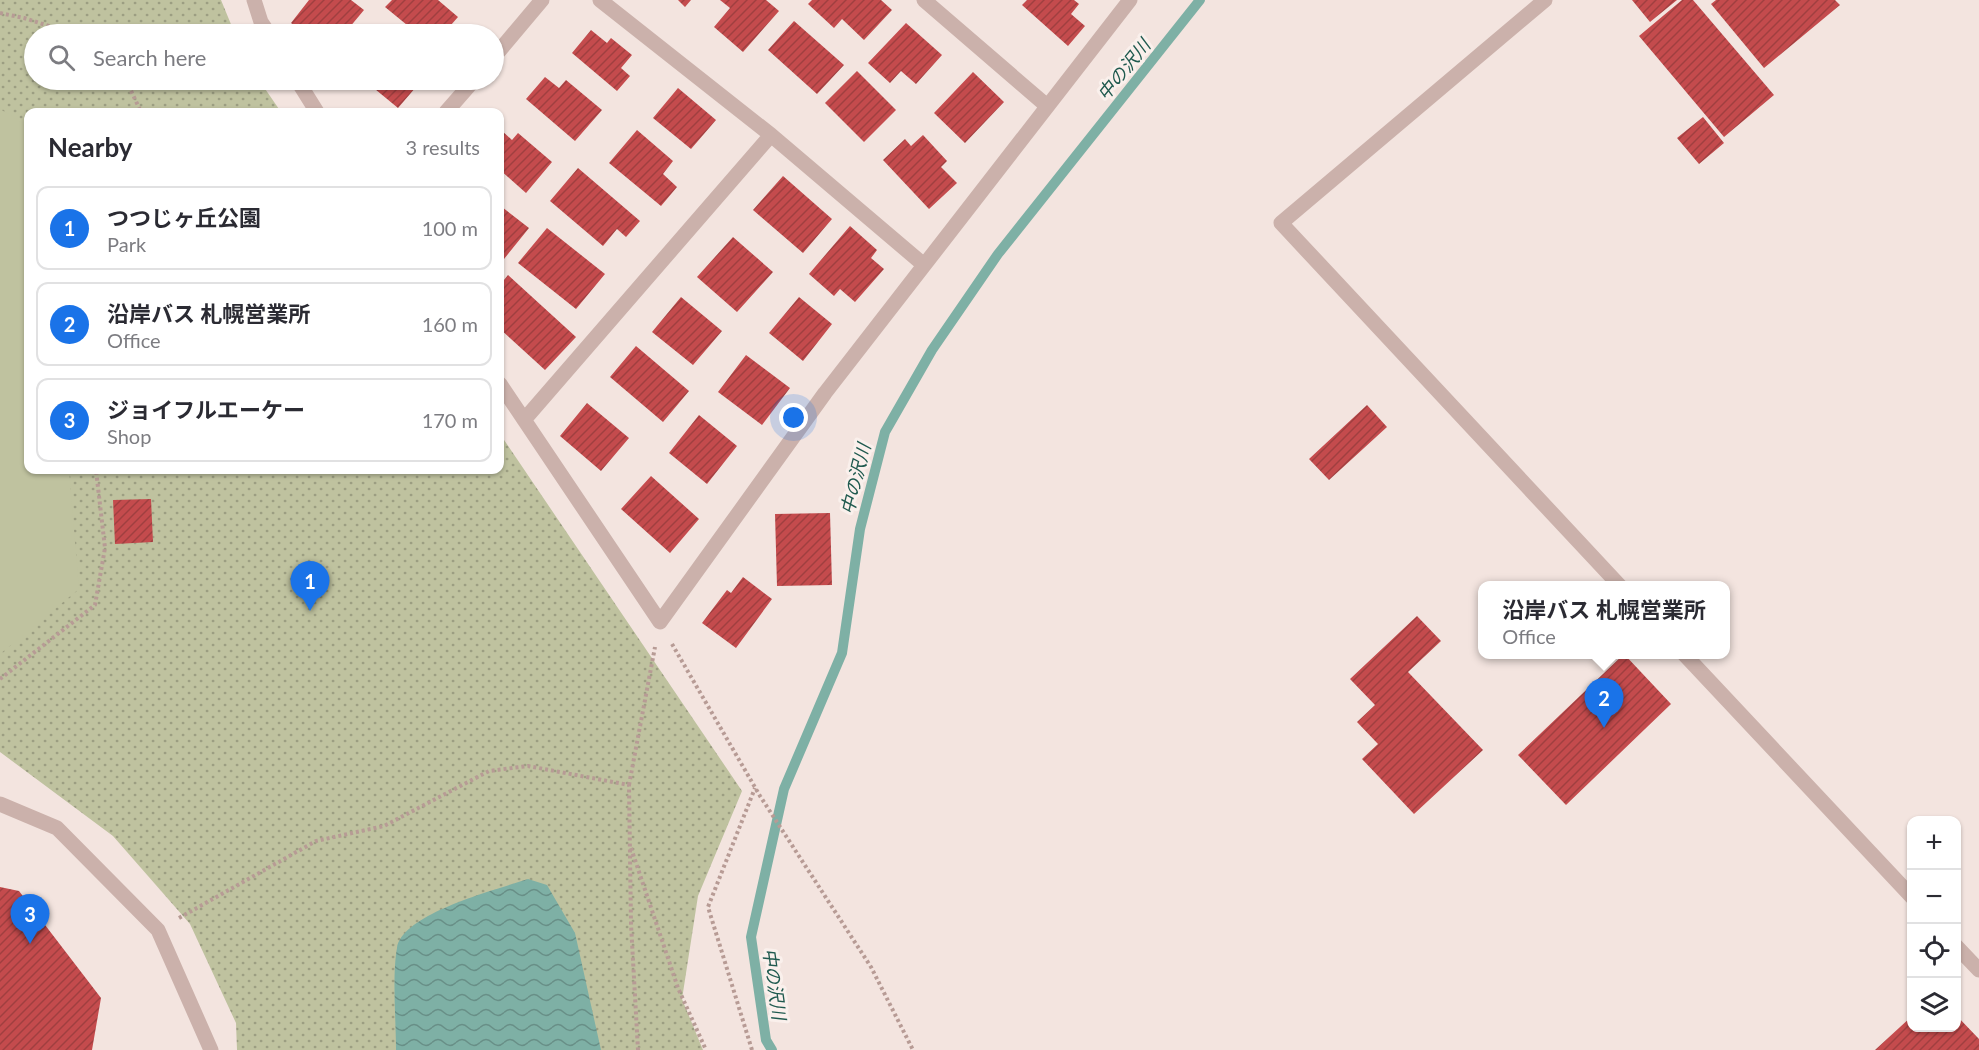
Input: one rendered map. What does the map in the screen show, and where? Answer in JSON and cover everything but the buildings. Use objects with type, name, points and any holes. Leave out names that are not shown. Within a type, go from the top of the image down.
[{"type":"street","points":[[254,0],[262,24]]},
{"type":"street","points":[[504,45],[542,0]]},
{"type":"street","points":[[600,0],[771,135],[924,265]]},
{"type":"street","points":[[924,0],[1047,106]]},
{"type":"street","points":[[504,390],[660,622],[825,393],[1130,0]]},
{"type":"street","points":[[1545,0],[1281,223],[1616,581]]},
{"type":"street","points":[[303,90],[314,108]]},
{"type":"street","points":[[450,108],[465,90]]},
{"type":"street","points":[[524,420],[771,135]]},
{"type":"street","points":[[1689,659],[1907,893]]},
{"type":"street","points":[[0,804],[57,828],[158,930],[211,1050]]},
{"type":"street","points":[[1961,951],[1979,970]]},
{"type":"path","points":[[0,13],[39,24]]},
{"type":"path","points":[[131,90],[139,108]]},
{"type":"path","points":[[0,679],[95,605],[105,548],[96,474]]},
{"type":"path","points":[[638,1050],[629,785],[660,622]]},
{"type":"path","points":[[660,622],[755,788],[871,967],[913,1050]]},
{"type":"path","points":[[158,930],[316,841],[384,826],[489,771],[528,766],[629,785]]},
{"type":"path","points":[[752,1050],[708,907],[755,788]]},
{"type":"path","points":[[630,844],[678,988],[706,1050]]},
{"type":"green space","points":[[0,0],[221,0],[231,24],[24,24],[24,90],[266,90],[278,108],[24,108],[24,474],[504,474],[504,440],[742,791],[698,896],[682,999],[703,1050],[237,1050],[236,1023],[190,924],[113,836],[0,752]]},
{"type":"green space","points":[[0,109],[24,124],[24,474],[69,474],[79,589],[0,654]]},
{"type":"water","points":[[528,879],[547,885],[575,933],[601,1050],[396,1050],[395,971],[397,948],[403,935],[433,913],[475,896]]},
{"type":"waterway","name":"中の沢川","points":[[772,1050],[766,1040],[751,937],[784,789],[842,653],[860,529],[885,432],[932,350],[998,254],[1200,0]]},
{"type":"place","name":"つつじヶ丘公園","points":[[310,611]]},
{"type":"place","name":"沿岸バス 札幌営業所","points":[[1604,728]]},
{"type":"place","name":"ジョイフルエーケー","points":[[30,944]]}]
